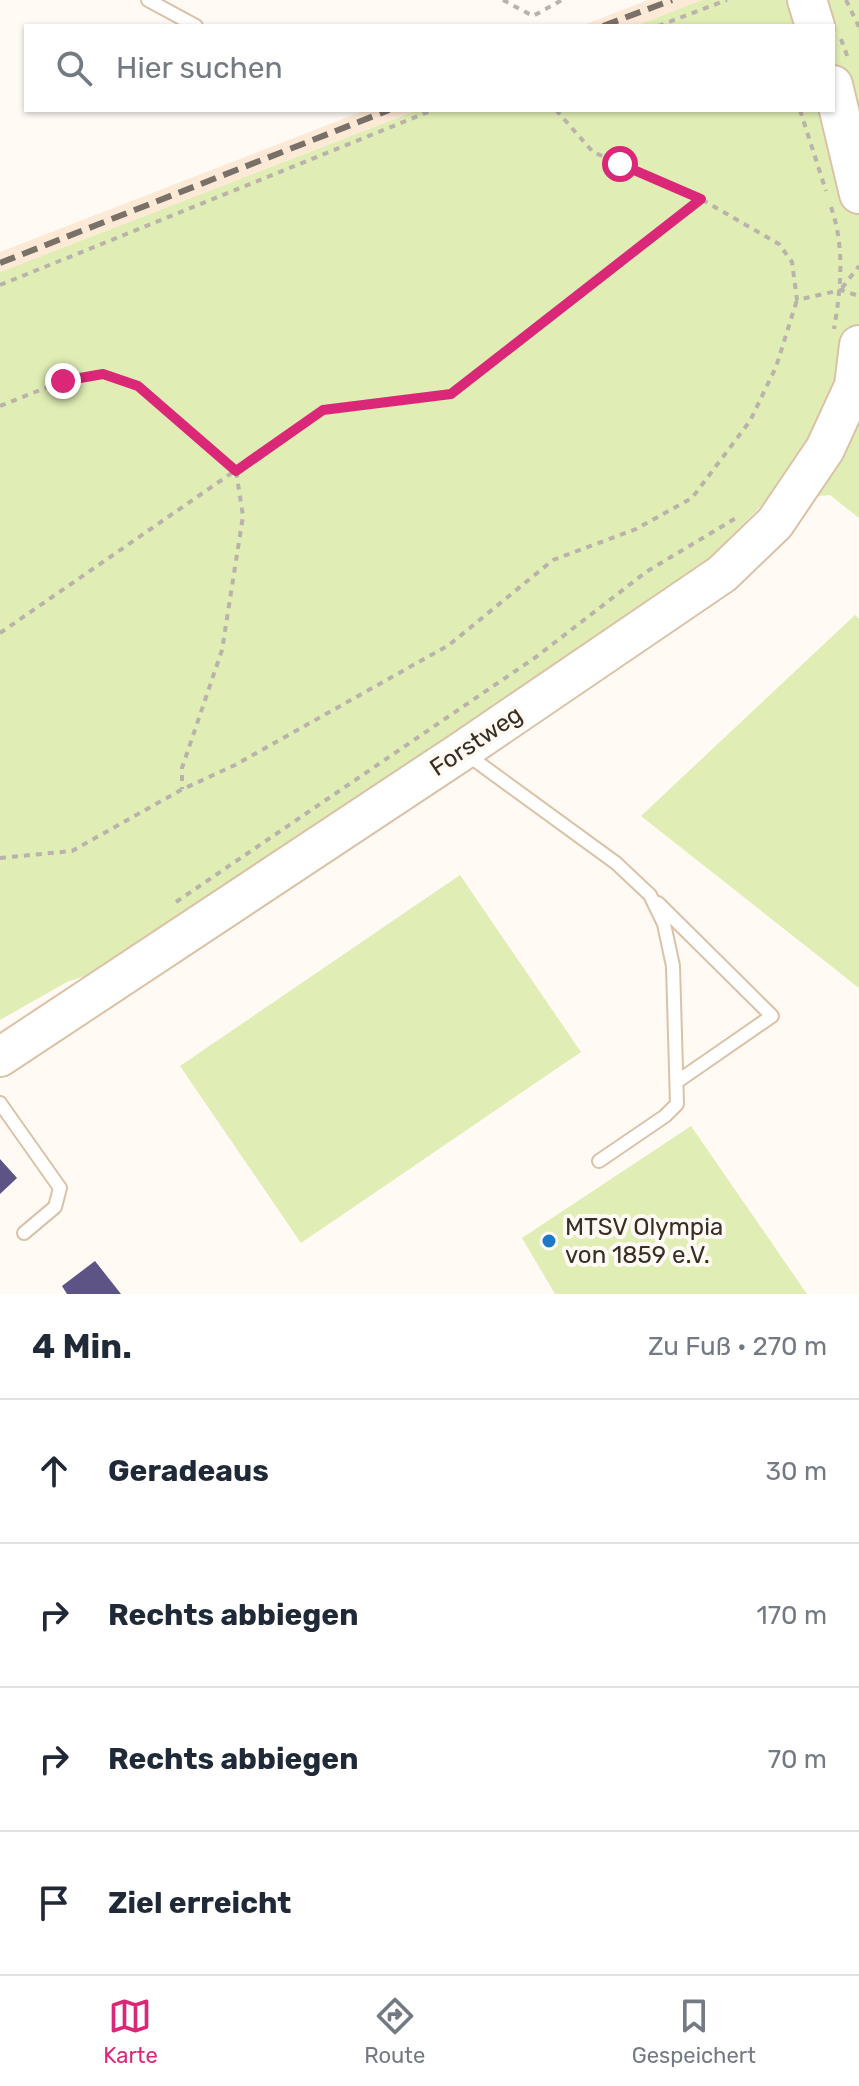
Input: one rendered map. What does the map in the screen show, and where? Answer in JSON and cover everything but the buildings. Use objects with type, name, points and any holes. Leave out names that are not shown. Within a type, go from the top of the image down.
[{"type":"main road","points":[[807,0],[825,24]]},
{"type":"main road","points":[[842,76],[859,194]]},
{"type":"main road","name":"Forstweg","points":[[0,1057],[462,751],[722,574],[775,523],[825,449],[854,386],[846,340]]},
{"type":"lane","points":[[148,0],[192,24]]},
{"type":"lane","points":[[462,751],[616,863],[772,1016],[678,1081]]},
{"type":"lane","points":[[599,1161],[665,1116],[677,1104],[673,966],[664,924],[650,895]]},
{"type":"lane","points":[[0,1103],[60,1188],[55,1207],[24,1233]]},
{"type":"path","points":[[503,0],[533,16],[562,0]]},
{"type":"path","points":[[663,24],[727,0]]},
{"type":"path","points":[[846,0],[846,6],[859,27]]},
{"type":"path","points":[[835,54],[842,76]]},
{"type":"path","points":[[0,285],[428,112]]},
{"type":"path","points":[[0,858],[72,851],[181,790],[235,765],[449,645],[553,560],[636,529],[692,498],[750,421],[776,367],[797,300],[792,262],[779,244],[701,199],[593,152],[558,112]]},
{"type":"path","points":[[801,112],[838,226],[846,340]]},
{"type":"path","points":[[0,633],[323,410],[451,394],[701,199]]},
{"type":"path","points":[[841,290],[859,266]]},
{"type":"path","points":[[797,300],[841,290],[859,296]]},
{"type":"path","points":[[0,406],[63,381],[103,374],[138,386],[236,471],[243,516],[222,650],[182,768],[181,790]]},
{"type":"path","points":[[172,906],[536,657],[646,572],[741,515]]},
{"type":"shaded area","points":[[648,0],[702,0],[640,24],[586,24]]},
{"type":"shaded area","points":[[361,112],[413,112],[0,272],[0,252]]},
{"type":"green space","points":[[702,0],[859,0],[859,518],[830,495],[766,501],[693,576],[105,969],[67,982],[0,1020],[0,272],[413,112],[835,112],[835,24],[640,24]]},
{"type":"green space","points":[[855,615],[859,619],[859,988],[641,816]]},
{"type":"green space","points":[[460,875],[581,1052],[301,1243],[180,1066]]},
{"type":"green space","points":[[691,1126],[807,1294],[555,1294],[522,1238]]},
{"type":"railway","points":[[608,24],[672,0]]},
{"type":"railway","points":[[0,263],[384,112]]},
{"type":"place","name":"MTSV Olympia von 1859 e.V.","points":[[549,1241]]},
{"type":"route","points":[[63,381],[103,374],[138,386],[236,471],[323,410],[373,401],[451,394],[701,199],[620,164]]}]
